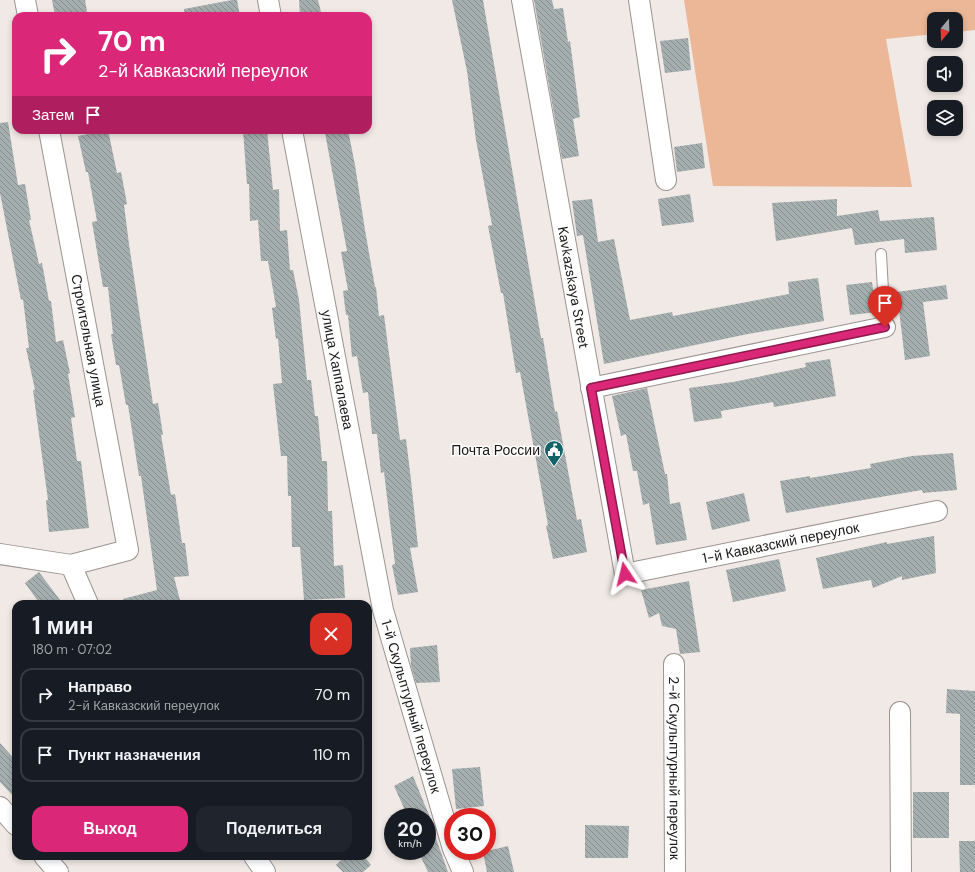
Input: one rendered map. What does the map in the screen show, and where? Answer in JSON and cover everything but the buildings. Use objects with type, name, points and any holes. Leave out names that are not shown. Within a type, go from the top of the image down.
[{"type":"street","points":[[25,0],[27,12]]},
{"type":"street","points":[[268,0],[270,12]]},
{"type":"street","name":"Kavkazskaya Street","points":[[522,0],[625,574]]},
{"type":"street","points":[[639,0],[666,180]]},
{"type":"street","name":"Строительная улица","points":[[50,134],[128,550],[71,565]]},
{"type":"street","name":"улица Хаппалаева","points":[[293,134],[383,610]]},
{"type":"street","points":[[591,388],[885,327]]},
{"type":"street","name":"1-й Кавказский переулок","points":[[625,574],[937,511]]},
{"type":"street","points":[[0,554],[71,565],[86,600]]},
{"type":"street","name":"1-й Скульптурный переулок","points":[[383,610],[444,819]]},
{"type":"street","name":"2-й Скульптурный переулок","points":[[674,664],[675,872]]},
{"type":"street","points":[[900,712],[901,872]]},
{"type":"street","points":[[0,807],[12,820]]},
{"type":"street","points":[[48,860],[58,872]]},
{"type":"street","points":[[257,860],[265,872]]},
{"type":"street","name":"1-й Скульптурный переулок","points":[[458,860],[463,872]]},
{"type":"lane","points":[[881,254],[885,327]]},
{"type":"shaded area","points":[[684,0],[975,0],[975,30],[963,31],[963,12],[927,12],[927,35],[886,39],[912,187],[713,186]]},
{"type":"place","name":"Почта России","points":[[554,467]]},
{"type":"route","points":[[625,574],[591,388],[885,327]]}]
